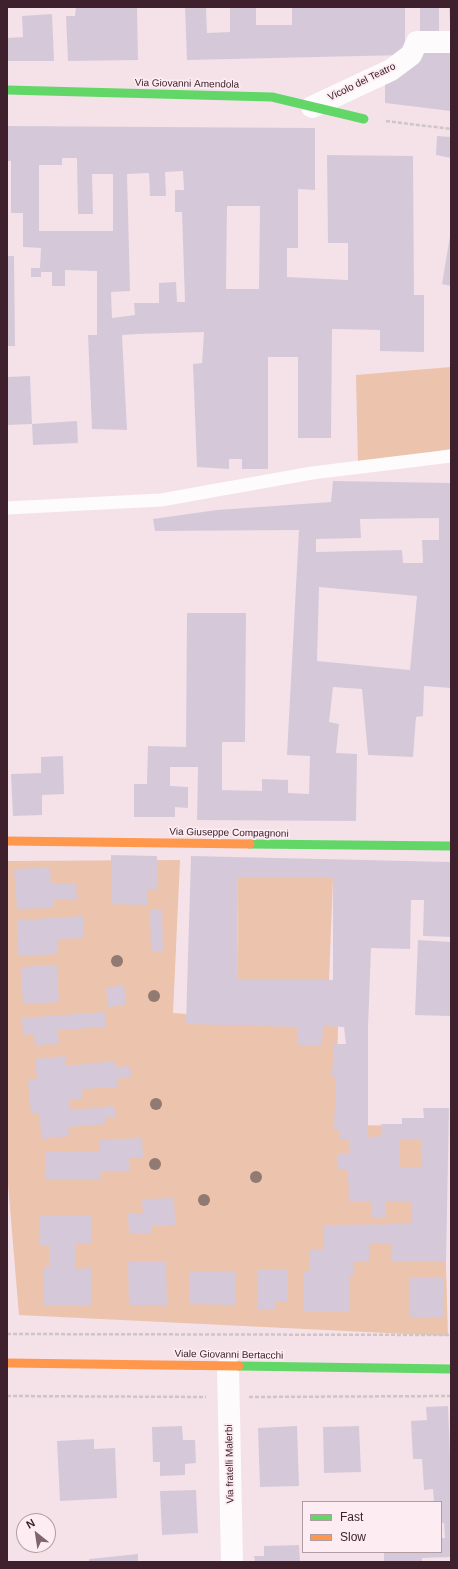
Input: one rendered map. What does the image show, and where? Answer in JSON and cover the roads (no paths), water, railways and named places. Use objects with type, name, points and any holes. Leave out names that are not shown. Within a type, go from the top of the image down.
[{"type":"street","name":"Vicolo del Teatro","points":[[312,107],[391,70],[411,55],[416,42],[451,42]]},
{"type":"street","name":"Via Giovanni Amendola","points":[[7,90],[272,97],[364,119]]},
{"type":"street","name":"Via Giuseppe Compagnoni","points":[[7,841],[451,846]]},
{"type":"street","name":"Viale Giovanni Bertacchi","points":[[7,1363],[451,1369]]},
{"type":"street","name":"Via fratelli Malerbi","points":[[228,1366],[232,1562]]},
{"type":"lane","points":[[7,508],[161,500],[312,474],[451,456]]}]
